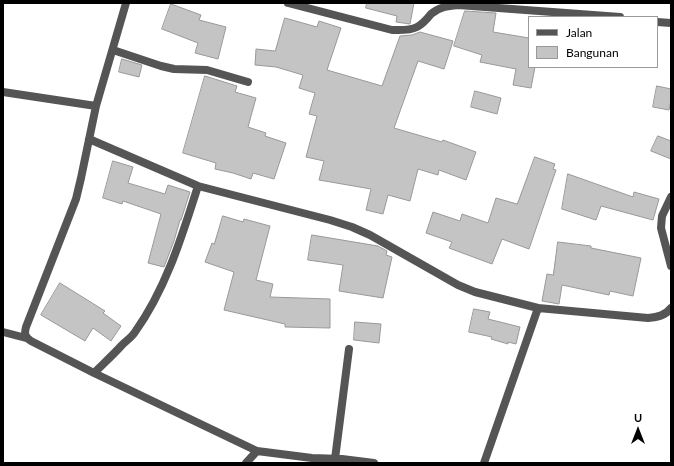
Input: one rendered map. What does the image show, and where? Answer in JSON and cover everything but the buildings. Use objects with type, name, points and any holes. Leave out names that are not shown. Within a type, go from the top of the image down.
[{"type":"street","points":[[26,338],[24,333],[26,327],[76,199],[96,106],[126,3]]},
{"type":"street","points":[[288,3],[392,30],[410,29],[416,27],[423,23],[440,6],[458,5],[606,16]]},
{"type":"street","points":[[658,22],[671,23]]},
{"type":"street","points":[[113,50],[161,66],[174,69],[207,70],[248,82]]},
{"type":"street","points":[[3,92],[96,106]]},
{"type":"street","points":[[89,139],[198,186],[352,227],[376,238],[458,285],[475,292],[538,308],[648,318],[660,317],[671,308]]},
{"type":"street","points":[[94,373],[134,333],[153,303],[176,253],[198,186]]},
{"type":"street","points":[[671,197],[662,216],[661,228],[671,266]]},
{"type":"street","points":[[484,463],[538,308]]},
{"type":"street","points":[[3,332],[26,338],[94,373],[257,451],[312,458],[374,463]]},
{"type":"street","points":[[335,459],[349,349]]},
{"type":"street","points":[[246,463],[257,451]]}]
